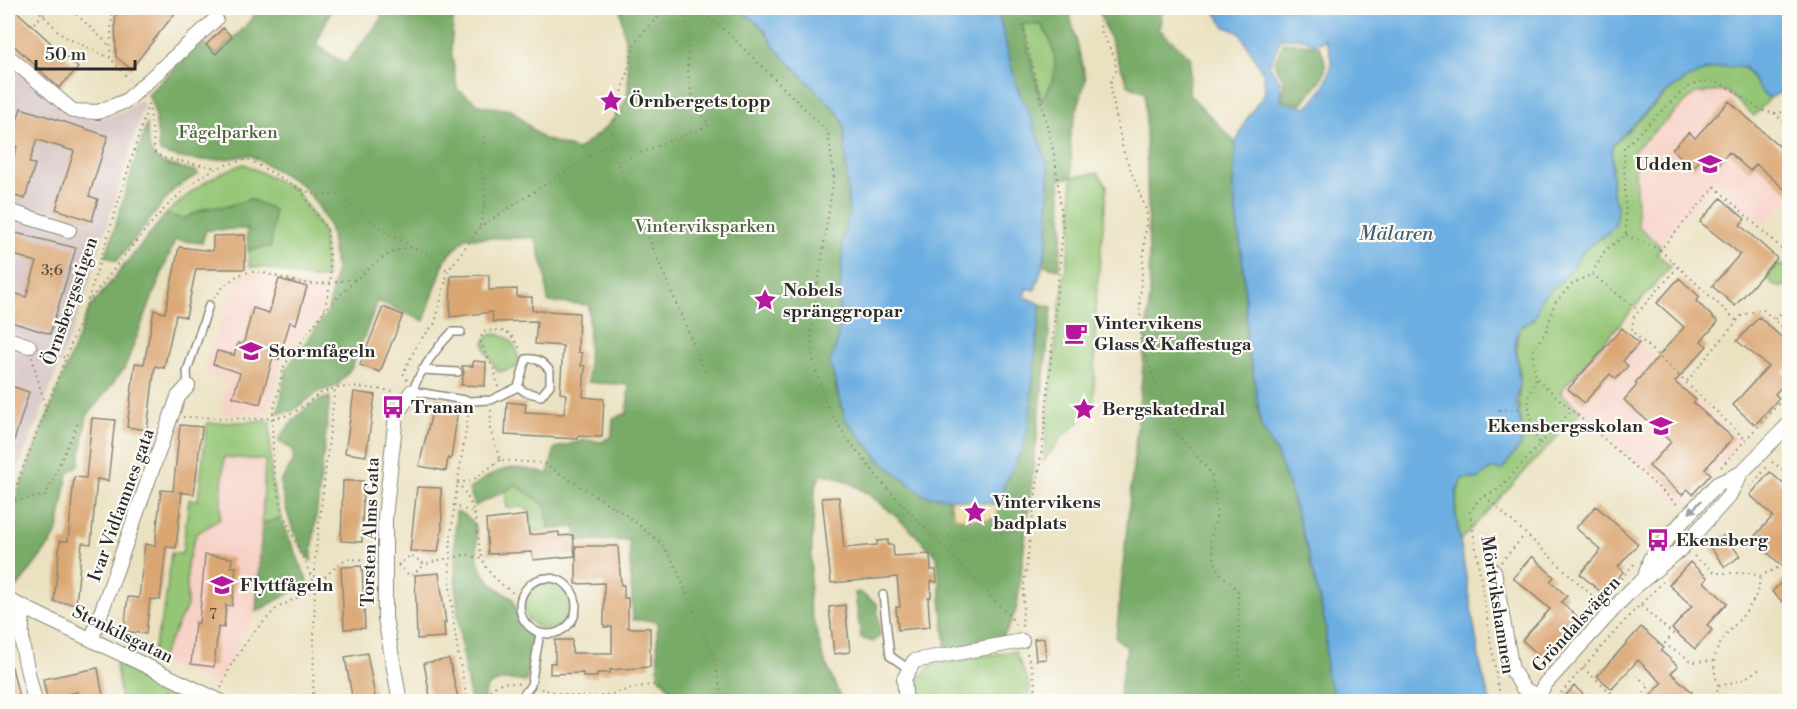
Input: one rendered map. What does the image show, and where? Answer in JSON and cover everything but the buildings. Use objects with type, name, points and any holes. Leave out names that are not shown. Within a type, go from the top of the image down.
[{"type":"street","points":[[8,56],[73,111],[98,112],[126,100],[216,19]]},
{"type":"street","points":[[8,211],[69,230]]},
{"type":"street","points":[[8,339],[29,346]]},
{"type":"street","name":"Ivar Vidfamnes gata","points":[[92,638],[178,397],[188,386]]},
{"type":"street","name":"Torsten Alms Gata","points":[[400,702],[385,618],[392,564],[387,482],[396,416],[412,391]]},
{"type":"street","name":"Gröndalsvägen","points":[[1494,571],[1512,670],[1523,688],[1536,699],[1545,684],[1645,577],[1650,559],[1688,514],[1717,484],[1741,473],[1790,423]]},
{"type":"street","name":"Stenkilsgatan","points":[[8,600],[219,700]]},
{"type":"street","points":[[25,607],[20,624],[21,637],[35,702]]},
{"type":"street","points":[[906,702],[904,679],[914,661],[1022,641]]},
{"type":"lane","points":[[188,386],[187,370],[209,304]]},
{"type":"lane","points":[[461,332],[452,332],[437,347],[412,391],[470,401],[491,400],[518,387]]},
{"type":"lane","points":[[535,358],[543,362],[550,371],[550,385],[545,393],[536,396],[518,387],[526,359],[535,358]]},
{"type":"lane","points":[[422,370],[458,372]]},
{"type":"lane","points":[[540,578],[559,579],[573,592],[576,610],[567,627],[549,634],[540,633],[530,628],[523,620],[519,609],[520,598],[531,582],[540,578]]},
{"type":"lane","points":[[883,595],[890,656],[909,669]]},
{"type":"lane","points":[[518,702],[531,685],[540,633]]},
{"type":"path","points":[[36,8],[63,36],[110,58],[121,73],[140,88],[149,102],[155,153],[163,158],[217,168]]},
{"type":"path","points":[[34,23],[53,8],[76,14],[111,47]]},
{"type":"path","points":[[59,10],[86,8]]},
{"type":"path","points":[[110,58],[112,8]]},
{"type":"path","points":[[666,8],[635,42],[609,143],[705,372]]},
{"type":"path","points":[[617,162],[708,125],[696,108],[690,93],[686,52],[689,28],[683,8]]},
{"type":"path","points":[[693,8],[726,30],[828,132],[834,176],[811,332],[813,359],[824,400],[846,437],[885,486],[1013,620],[1034,675],[1037,702]]},
{"type":"path","points":[[1018,8],[1055,158],[1063,228],[1044,432],[1024,584],[1022,641]]},
{"type":"path","points":[[1097,8],[1101,31],[1115,58],[1116,71],[1111,79],[1111,91],[1123,150],[1147,212],[1140,299],[1141,344],[1174,430],[1211,474],[1217,514],[1210,541],[1218,571],[1238,591],[1240,676],[1259,702]]},
{"type":"path","points":[[1626,235],[1624,148],[1692,85],[1713,81],[1731,87],[1751,105],[1774,113],[1790,127]]},
{"type":"path","name":"Örnsbergsstigen","points":[[8,507],[87,303],[149,102]]},
{"type":"path","points":[[1774,113],[1790,109]]},
{"type":"path","points":[[480,227],[486,198],[479,161],[485,135]]},
{"type":"path","points":[[412,391],[403,373],[418,342],[435,323],[448,271],[480,227],[609,143]]},
{"type":"path","points":[[87,303],[162,212],[196,180],[217,168],[248,159],[316,195],[339,195],[386,232],[433,257],[448,271]]},
{"type":"path","points":[[299,188],[327,230],[331,281],[324,310]]},
{"type":"path","points":[[1659,250],[1715,188],[1790,256]]},
{"type":"path","points":[[1626,235],[1659,250],[1737,321]]},
{"type":"path","points":[[1540,444],[1532,431],[1528,396],[1536,378],[1532,352],[1547,330],[1554,304],[1572,284],[1592,274],[1605,250],[1626,235]]},
{"type":"path","points":[[315,585],[285,518],[274,477],[272,417],[284,366],[324,310],[357,279],[386,256],[413,248]]},
{"type":"path","points":[[1678,267],[1632,318],[1632,331],[1746,439]]},
{"type":"path","points":[[209,304],[236,276],[251,270],[308,284],[357,279]]},
{"type":"path","points":[[1592,274],[1639,311]]},
{"type":"path","points":[[1775,320],[1790,304]]},
{"type":"path","points":[[1687,381],[1742,315],[1762,309],[1790,334]]},
{"type":"path","points":[[500,395],[495,372],[480,341],[483,332],[504,331],[514,336],[526,359]]},
{"type":"path","points":[[29,346],[66,358]]},
{"type":"path","points":[[29,346],[46,411]]},
{"type":"path","points":[[1536,378],[1682,509]]},
{"type":"path","points":[[172,417],[272,417],[298,411],[322,393],[335,389],[352,386],[387,391]]},
{"type":"path","points":[[314,702],[315,559],[335,389]]},
{"type":"path","points":[[491,400],[490,429],[500,460]]},
{"type":"path","points":[[468,702],[460,667],[450,558],[453,505],[470,401]]},
{"type":"path","points":[[1500,410],[1520,409]]},
{"type":"path","points":[[1572,410],[1499,489],[1485,496],[1599,603]]},
{"type":"path","points":[[9,502],[45,496],[78,423]]},
{"type":"path","points":[[458,483],[473,480],[500,460],[543,464],[626,515],[661,543],[674,563],[714,658],[723,702]]},
{"type":"path","points":[[1772,462],[1782,469],[1785,468],[1783,473],[1786,470],[1785,474],[1790,475]]},
{"type":"path","points":[[458,483],[466,493],[476,514],[484,560],[488,570],[520,598]]},
{"type":"path","name":"Mörtvikshamnen","points":[[1485,496],[1470,512],[1503,702]]},
{"type":"path","points":[[453,505],[476,514]]},
{"type":"path","points":[[930,535],[979,540],[1032,527]]},
{"type":"path","points":[[1494,571],[1525,535]]},
{"type":"path","points":[[219,700],[232,663],[252,634],[276,609],[315,585],[345,559],[360,558],[392,564],[410,576],[440,558],[466,554],[484,560]]},
{"type":"path","points":[[411,555],[425,565]]},
{"type":"path","points":[[1696,558],[1716,573],[1749,573],[1760,576],[1790,562]]},
{"type":"path","points":[[1713,702],[1719,686],[1713,672],[1717,650],[1756,599],[1760,576]]},
{"type":"path","points":[[1641,606],[1673,634],[1665,643],[1675,654],[1684,655],[1692,662],[1714,661]]},
{"type":"path","points":[[1583,668],[1622,702]]},
{"type":"path","points":[[1719,686],[1742,680],[1760,669]]},
{"type":"path","points":[[1636,676],[1648,686],[1636,702]]},
{"type":"path","points":[[487,702],[490,690],[502,682],[531,685],[566,694],[601,696],[636,685],[657,685],[673,702]]},
{"type":"path","points":[[566,694],[566,702]]},
{"type":"path","points":[[1501,696],[1509,696]]},
{"type":"shaded area","points":[[8,62],[69,114],[85,119],[103,118],[124,111],[141,100],[144,105],[82,305],[8,492]]},
{"type":"shaded area","name":"Udden","points":[[1725,91],[1732,97],[1729,101],[1789,156],[1786,174],[1778,184],[1789,195],[1789,198],[1764,226],[1714,182],[1660,246],[1638,226],[1634,150],[1696,93]]},
{"type":"shaded area","name":"Stormfågeln","points":[[252,272],[307,287],[326,285],[318,311],[281,366],[267,414],[223,414],[221,409],[228,382],[202,374],[237,278]]},
{"type":"shaded area","name":"Ekensbergsskolan","points":[[1620,325],[1741,441],[1682,506],[1560,392]]},
{"type":"shaded area","name":"Flyttfågeln","points":[[224,457],[266,460],[256,612],[216,685],[159,662],[187,606],[187,564],[196,534],[220,519]]},
{"type":"green space","name":"Vinterviksparken","points":[[261,8],[332,8],[316,44],[345,64],[381,20],[381,8],[454,8],[451,49],[457,89],[482,106],[512,110],[542,138],[577,150],[613,120],[627,96],[625,39],[620,8],[739,8],[764,29],[776,49],[838,113],[844,125],[849,217],[843,236],[838,340],[831,363],[837,393],[846,420],[880,460],[924,495],[949,498],[950,508],[997,516],[1004,485],[1023,448],[1040,304],[1052,307],[1017,607],[1009,627],[1000,639],[946,650],[937,556],[869,494],[837,478],[821,474],[815,488],[809,604],[823,657],[842,701],[680,701],[658,675],[657,621],[633,620],[629,540],[578,541],[575,527],[550,530],[545,505],[516,485],[475,506],[469,489],[506,469],[524,469],[548,474],[555,448],[585,440],[602,442],[612,436],[613,419],[627,413],[629,385],[588,382],[589,305],[548,302],[545,272],[535,238],[465,238],[445,260],[424,321],[378,301],[352,367],[337,386],[320,391],[292,411],[278,413],[287,368],[328,312],[336,270],[330,229],[319,207],[302,185],[250,155],[226,159],[194,160],[160,152],[154,110],[148,94],[202,42],[216,54]]},
{"type":"green space","points":[[997,8],[1068,8],[1086,79],[1070,134],[1072,177],[1060,179],[1063,228],[1059,269],[1043,265],[1048,236],[1049,170],[1030,115],[1016,85]],"holes":[[[1022,24],[1042,25],[1052,45],[1055,64],[1052,82],[1041,101]]]},
{"type":"green space","points":[[1100,8],[1163,8],[1159,29],[1191,58],[1189,94],[1236,143],[1233,188],[1243,265],[1246,345],[1253,371],[1261,426],[1285,474],[1307,548],[1326,627],[1326,674],[1337,701],[1118,701],[1127,647],[1116,638],[1150,296],[1145,92],[1128,85],[1100,14]]},
{"type":"green space","points":[[1022,24],[1042,25],[1055,55],[1056,64],[1052,82],[1042,102]]},
{"type":"green space","points":[[1284,42],[1319,46],[1324,56],[1325,71],[1322,78],[1301,104],[1282,100],[1284,79],[1274,64]]},
{"type":"green space","points":[[1729,65],[1745,68],[1763,94],[1770,98],[1754,116],[1726,91],[1696,93],[1634,150],[1638,226],[1660,246],[1657,254],[1671,266],[1560,392],[1581,411],[1460,541],[1456,501],[1463,478],[1478,479],[1520,409],[1517,347],[1520,327],[1533,320],[1540,300],[1569,273],[1583,251],[1610,232],[1617,207],[1612,193],[1612,146],[1668,92],[1691,75]]},
{"type":"green space","points":[[147,123],[150,148],[158,160],[196,171],[198,174],[174,189],[117,261],[106,256]]},
{"type":"green space","points":[[244,164],[296,190],[323,231],[326,277],[296,276],[269,268],[250,267],[248,250],[271,246],[250,199],[229,206],[206,208],[183,219],[166,214],[202,184]]},
{"type":"green space","points":[[1098,173],[1107,186],[1096,300],[1094,407],[1060,439],[1043,462],[1060,304],[1072,231],[1072,177]]},
{"type":"green space","points":[[250,199],[274,210],[271,247],[248,250],[247,229],[206,230],[202,243],[175,240],[124,369],[87,416],[79,465],[68,473],[58,530],[51,543],[15,590],[8,587],[8,517],[89,309],[166,214],[183,219],[206,208],[229,206]]},
{"type":"green space","points":[[1776,265],[1784,265],[1791,272],[1791,280],[1784,287],[1776,287],[1769,280],[1769,272]]},
{"type":"green space","points":[[493,334],[505,337],[514,345],[518,356],[516,368],[498,372],[486,352],[484,343],[487,337]]},
{"type":"green space","points":[[330,397],[311,561],[295,534],[280,483],[294,460],[292,449],[278,441],[294,420],[307,408]]},
{"type":"green space","points":[[270,421],[271,479],[281,518],[262,524],[265,460],[224,457],[220,519],[196,534],[187,564],[187,606],[159,662],[151,658],[165,605],[171,553],[182,554],[189,499],[198,500],[207,423]]},
{"type":"green space","points":[[516,485],[545,505],[550,530],[532,532],[530,513],[523,507],[507,508],[505,491]]},
{"type":"green space","points":[[456,511],[473,522],[482,571],[496,587],[513,599],[519,621],[535,643],[526,682],[506,680],[492,684],[487,687],[483,701],[471,701],[462,654],[456,583]]},
{"type":"green space","points":[[281,518],[308,583],[256,612],[262,524]]},
{"type":"green space","points":[[543,581],[553,581],[568,591],[572,605],[571,614],[562,625],[553,629],[543,629],[528,619],[524,610],[524,600],[534,585]]},
{"type":"green space","points":[[859,592],[877,604],[880,636],[873,642],[861,638],[855,593]]},
{"type":"green space","points":[[1015,651],[1029,684],[1031,701],[910,702],[917,680],[932,664]]},
{"type":"green space","points":[[116,664],[193,701],[121,701]]},
{"type":"sand","name":"Vintervikens badplats","points":[[949,498],[999,505],[997,516],[988,520],[955,518]]},
{"type":"water","points":[[739,8],[997,8],[1016,85],[1030,115],[1049,170],[1048,236],[1043,265],[1035,290],[1026,288],[1025,297],[1040,304],[1029,422],[1023,448],[1004,485],[999,505],[924,495],[880,460],[846,420],[830,363],[838,340],[843,236],[849,217],[844,125],[838,113],[776,49],[764,29]]},
{"type":"water","name":"Mälaren","points":[[1213,8],[1789,8],[1789,88],[1770,98],[1763,94],[1745,68],[1724,67],[1705,71],[1688,79],[1655,103],[1612,146],[1612,193],[1617,206],[1615,227],[1583,251],[1569,273],[1540,300],[1535,317],[1520,327],[1515,342],[1520,383],[1516,400],[1522,429],[1521,445],[1502,470],[1491,469],[1478,479],[1463,478],[1457,490],[1455,510],[1481,668],[1490,701],[1337,701],[1326,674],[1326,627],[1307,548],[1285,474],[1261,426],[1253,371],[1246,345],[1243,265],[1233,188],[1236,143],[1246,120],[1265,93],[1264,75],[1240,33],[1224,26]],"holes":[[[1281,38],[1304,39],[1314,44],[1322,42],[1324,38],[1331,57],[1331,66],[1325,84],[1306,107],[1281,102],[1280,80],[1269,66]]]},
{"type":"place","name":"Örnbergets topp","points":[[611,101]]},
{"type":"place","name":"Udden","points":[[1710,164]]},
{"type":"place","name":"Nobels spränggropar","points":[[765,300]]},
{"type":"place","name":"Vintervikens Glass & Kaffestuga","points":[[1076,333]]},
{"type":"place","name":"Stormfågeln","points":[[251,351]]},
{"type":"place","name":"Tranan","points":[[393,407]]},
{"type":"place","name":"Bergskatedral","points":[[1084,409]]},
{"type":"place","name":"Ekensbergsskolan","points":[[1661,426]]},
{"type":"place","name":"Vintervikens badplats","points":[[975,512]]},
{"type":"place","name":"Ekensberg","points":[[1658,540]]},
{"type":"place","name":"Flyttfågeln","points":[[222,585]]},
{"type":"park label","name":"Fågelparken","points":[[228,132]]}]
